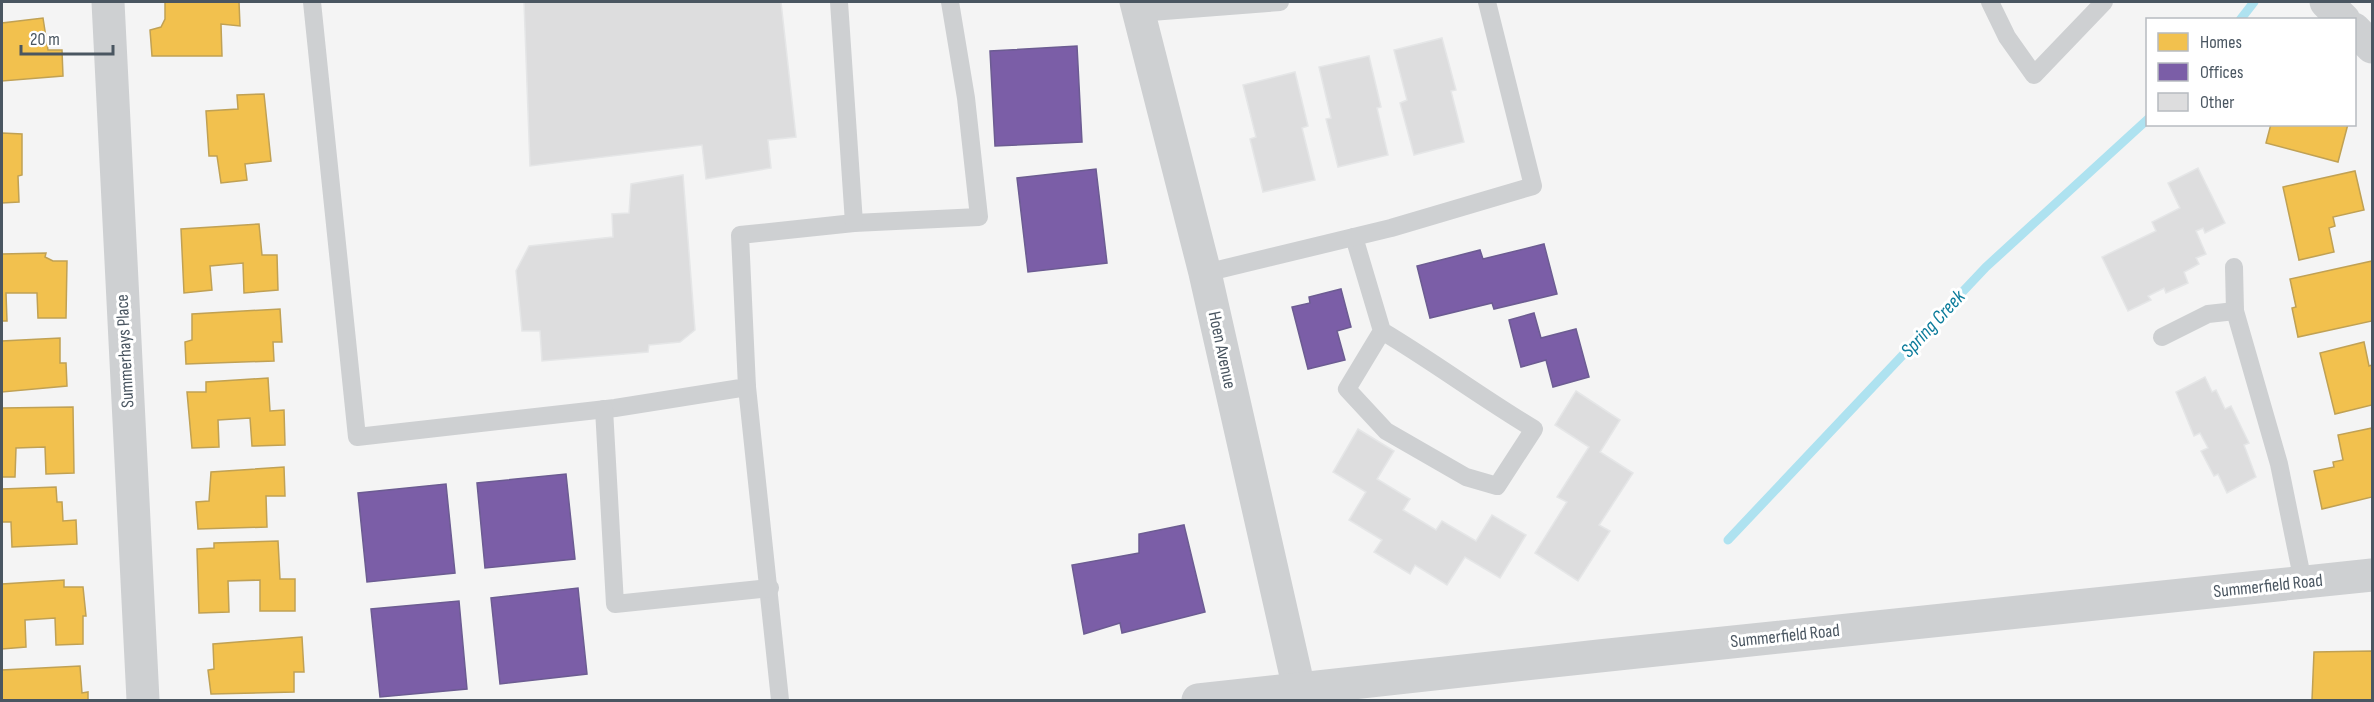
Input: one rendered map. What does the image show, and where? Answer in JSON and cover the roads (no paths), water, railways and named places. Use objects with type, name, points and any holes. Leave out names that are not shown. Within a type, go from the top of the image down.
[{"type":"street","name":"Summerhays Place","points":[[108,2],[143,700]]},
{"type":"street","points":[[2326,2],[2342,18]]},
{"type":"street","name":"Hoen Avenue","points":[[1137,7],[1205,273],[1300,695]]},
{"type":"street","points":[[2356,30],[2373,47]]},
{"type":"street","name":"Summerfield Road","points":[[1198,700],[1300,695],[2373,575]]},
{"type":"lane","points":[[312,2],[357,437],[604,409],[747,387]]},
{"type":"lane","points":[[839,2],[854,223]]},
{"type":"lane","points":[[780,700],[747,387],[740,235],[854,223],[979,217],[966,98],[950,2]]},
{"type":"lane","points":[[1137,7],[1280,2]]},
{"type":"lane","points":[[1205,273],[1354,237],[1533,186],[1487,2]]},
{"type":"lane","points":[[1990,2],[2007,38],[2034,75],[2104,2]]},
{"type":"lane","points":[[1354,237],[1382,331],[1427,358],[1484,399],[1534,429],[1497,486],[1466,477],[1386,431],[1347,389],[1382,331]]},
{"type":"lane","points":[[2234,267],[2235,311],[2278,464],[2303,582]]},
{"type":"lane","points":[[2162,337],[2208,314],[2235,311]]},
{"type":"lane","points":[[604,409],[615,604],[770,588]]},
{"type":"waterway","name":"Spring Creek","points":[[2242,18],[2254,2]]},
{"type":"waterway","name":"Spring Creek","points":[[1728,540],[1986,267],[2146,121]]}]
